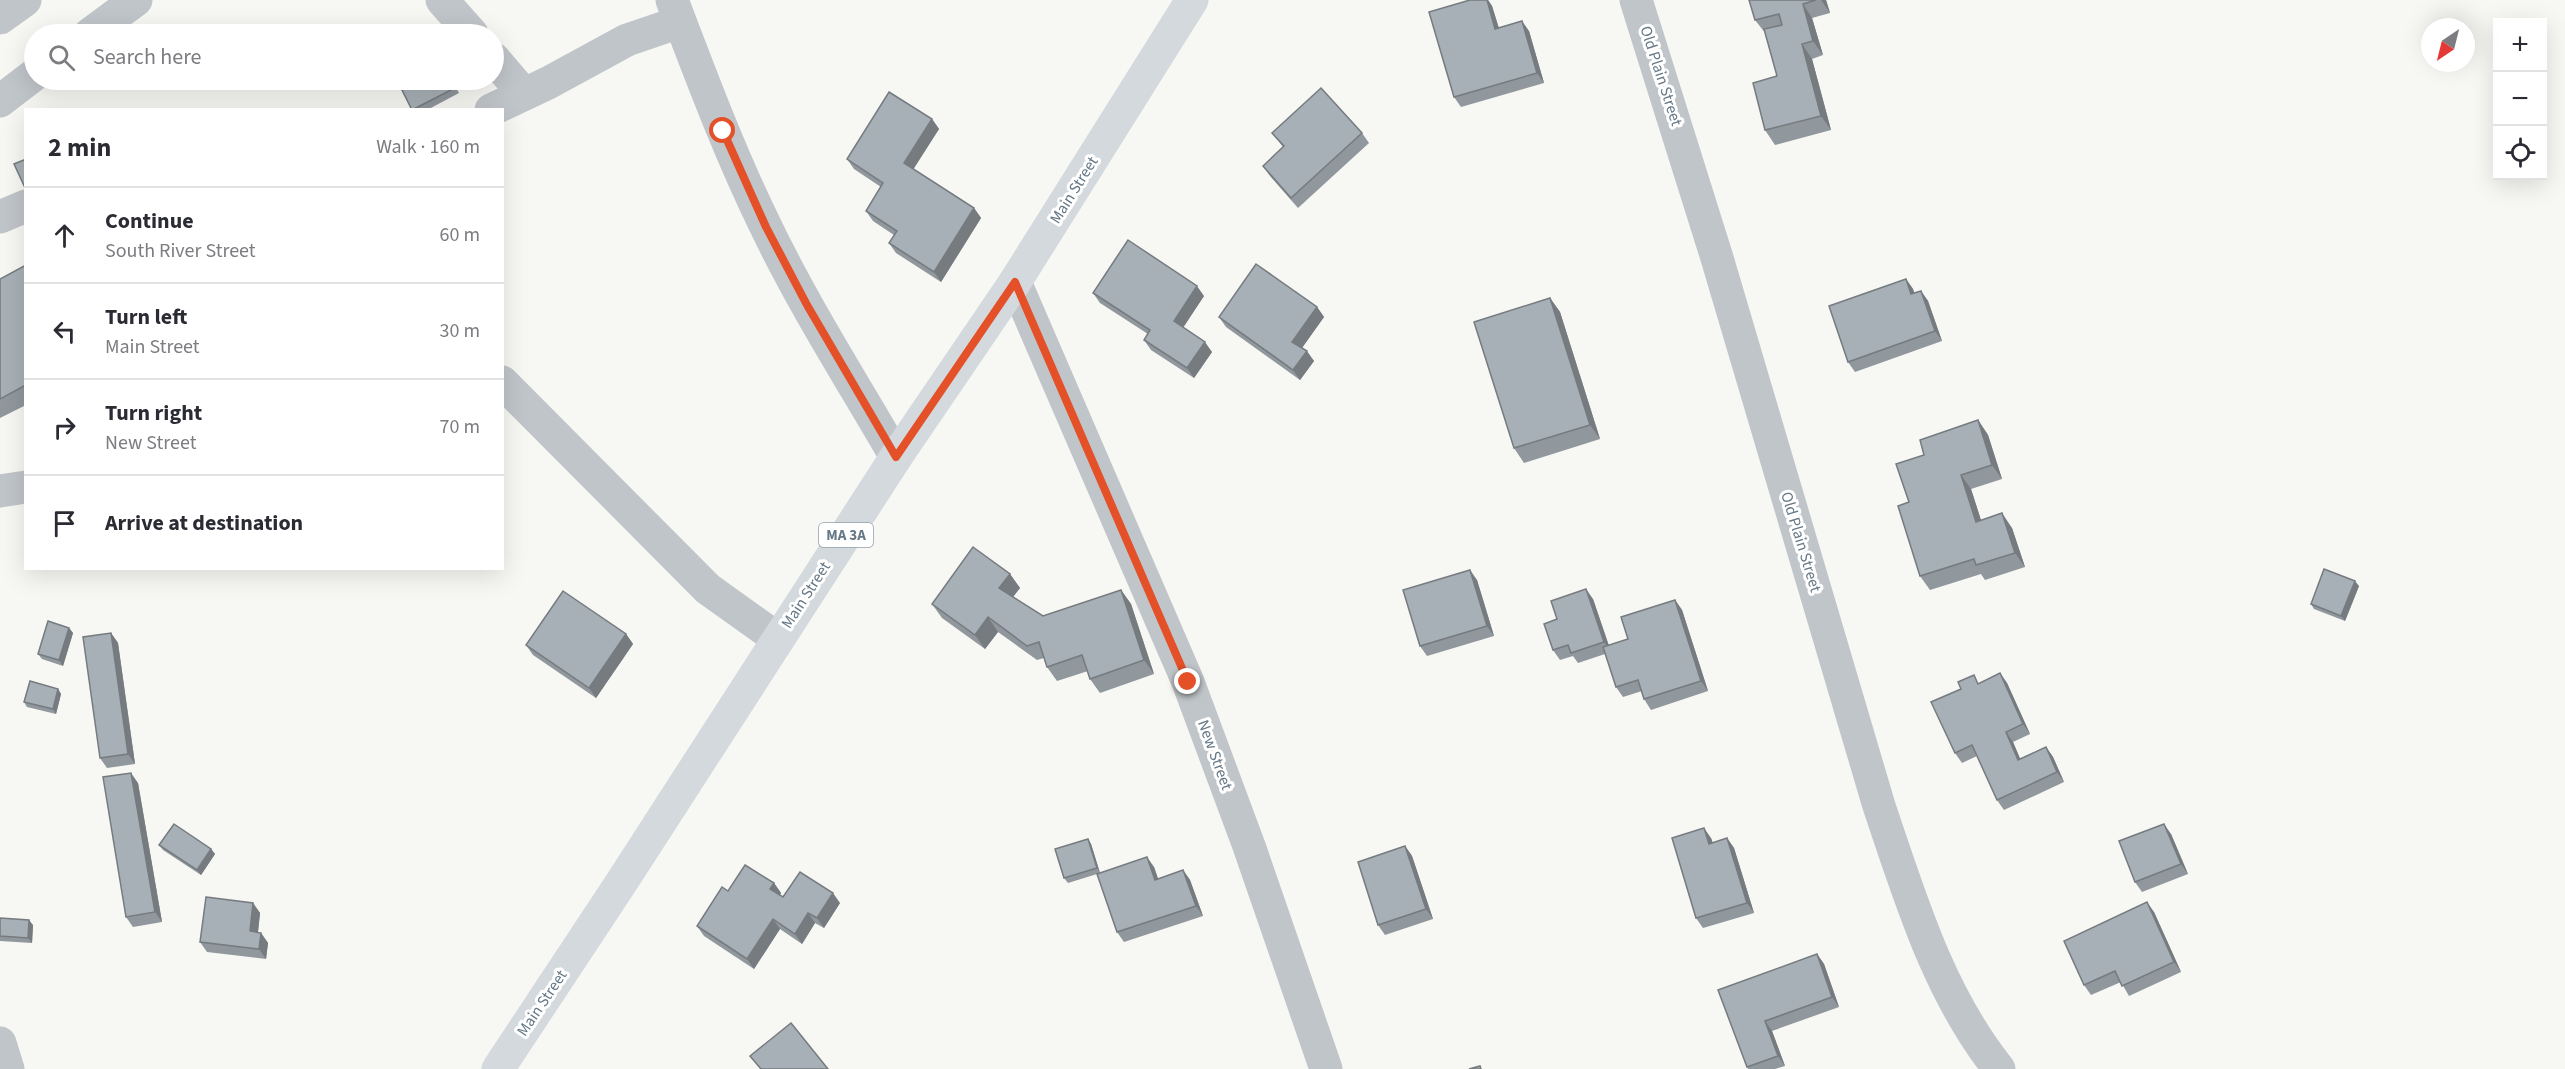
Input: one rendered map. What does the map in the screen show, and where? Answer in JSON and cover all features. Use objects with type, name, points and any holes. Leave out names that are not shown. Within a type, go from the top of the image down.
[{"type":"main road","name":"Main Street","points":[[498,1069],[896,457],[1015,282],[1192,0]]},
{"type":"street","points":[[0,18],[25,0]]},
{"type":"street","points":[[104,24],[136,0]]},
{"type":"street","points":[[442,0],[463,24]]},
{"type":"street","name":"Old Plain Street","points":[[1636,0],[1717,258],[1879,806],[1903,878],[1939,969],[1961,1013],[1999,1069]]},
{"type":"street","points":[[495,108],[627,40],[676,11],[723,131],[766,227],[807,305],[896,457]]},
{"type":"street","points":[[504,71],[524,94]]},
{"type":"street","points":[[0,101],[24,83]]},
{"type":"street","points":[[0,218],[24,207]]},
{"type":"street","name":"New Street","points":[[1015,282],[1188,682],[1249,846],[1326,1069]]},
{"type":"street","points":[[504,384],[708,589],[778,639]]},
{"type":"street","points":[[0,491],[24,487]]},
{"type":"street","points":[[0,1043],[8,1069]]},
{"type":"building","points":[[1470,0],[1487,0],[1495,29],[1522,21],[1537,73],[1454,97],[1429,12]]},
{"type":"building","points":[[1749,0],[1816,0],[1803,4],[1813,41],[1802,44],[1821,116],[1765,130],[1753,83],[1777,76],[1764,29],[1782,25],[1779,14],[1755,20]]},
{"type":"building","points":[[1321,88],[1362,133],[1291,198],[1263,166],[1284,146],[1272,133]]},
{"type":"building","points":[[402,90],[451,90],[416,108],[411,108]]},
{"type":"building","points":[[889,92],[932,119],[904,163],[974,208],[934,272],[889,243],[897,231],[866,211],[883,183],[847,159]]},
{"type":"building","points":[[24,160],[24,186],[14,164]]},
{"type":"building","points":[[1128,240],[1197,286],[1174,321],[1205,342],[1187,368],[1144,340],[1150,330],[1093,293]]},
{"type":"building","points":[[1256,264],[1317,307],[1292,342],[1307,351],[1293,370],[1219,317]]},
{"type":"building","points":[[24,266],[24,386],[0,399],[0,279]]},
{"type":"building","points":[[1906,279],[1911,294],[1921,291],[1935,331],[1848,362],[1829,306]]},
{"type":"building","points":[[1550,298],[1590,425],[1514,448],[1474,322]]},
{"type":"building","points":[[1978,420],[1992,465],[1961,475],[1976,522],[2002,513],[2015,553],[1976,565],[1974,559],[1920,576],[1898,506],[1909,502],[1896,464],[1924,455],[1920,440]]},
{"type":"building","points":[[973,547],[1010,574],[999,588],[1043,616],[1121,590],[1144,660],[1090,679],[1082,655],[1047,667],[1039,642],[1027,646],[988,617],[975,635],[932,604]]},
{"type":"building","points":[[2324,569],[2355,581],[2341,616],[2311,604]]},
{"type":"building","points":[[1470,570],[1487,626],[1420,646],[1403,590]]},
{"type":"building","points":[[1586,589],[1604,642],[1571,653],[1568,645],[1553,650],[1544,624],[1557,619],[1551,601]]},
{"type":"building","points":[[563,591],[626,634],[589,688],[526,645]]},
{"type":"building","points":[[1675,600],[1701,681],[1644,699],[1638,680],[1616,687],[1603,647],[1628,639],[1621,617]]},
{"type":"building","points":[[48,621],[69,628],[59,660],[38,654]]},
{"type":"building","points":[[111,633],[128,754],[100,758],[83,637]]},
{"type":"building","points":[[2000,673],[2023,724],[2006,732],[2018,760],[2046,747],[2057,772],[1997,800],[1972,745],[1955,753],[1931,702],[1961,689],[1958,682],[1974,675],[1978,684]]},
{"type":"building","points":[[30,681],[58,689],[53,709],[24,702]]},
{"type":"building","points":[[131,773],[155,912],[126,917],[103,777]]},
{"type":"building","points":[[174,824],[211,849],[197,870],[159,845]]},
{"type":"building","points":[[2164,824],[2181,864],[2135,882],[2119,841]]},
{"type":"building","points":[[1704,828],[1709,844],[1727,838],[1747,903],[1696,918],[1672,838]]},
{"type":"building","points":[[1088,839],[1097,868],[1064,878],[1055,849]]},
{"type":"building","points":[[1405,846],[1426,909],[1378,925],[1358,862]]},
{"type":"building","points":[[1147,857],[1155,880],[1183,870],[1196,906],[1117,932],[1097,874]]},
{"type":"building","points":[[745,865],[774,883],[770,889],[783,897],[800,872],[833,893],[817,918],[808,913],[795,934],[773,919],[747,959],[697,926],[722,887],[728,891]]},
{"type":"building","points":[[206,897],[253,903],[250,931],[261,933],[259,949],[200,942]]},
{"type":"building","points":[[2147,902],[2174,962],[2122,986],[2115,971],[2084,985],[2064,941]]},
{"type":"building","points":[[0,918],[29,920],[28,938],[0,936]]},
{"type":"building","points":[[1817,954],[1832,997],[1765,1021],[1778,1056],[1747,1067],[1718,990]]},
{"type":"building","points":[[791,1023],[828,1069],[761,1069],[750,1056]]},
{"type":"route","points":[[723,131],[766,227],[807,305],[896,457],[1015,282],[1188,682]]}]
